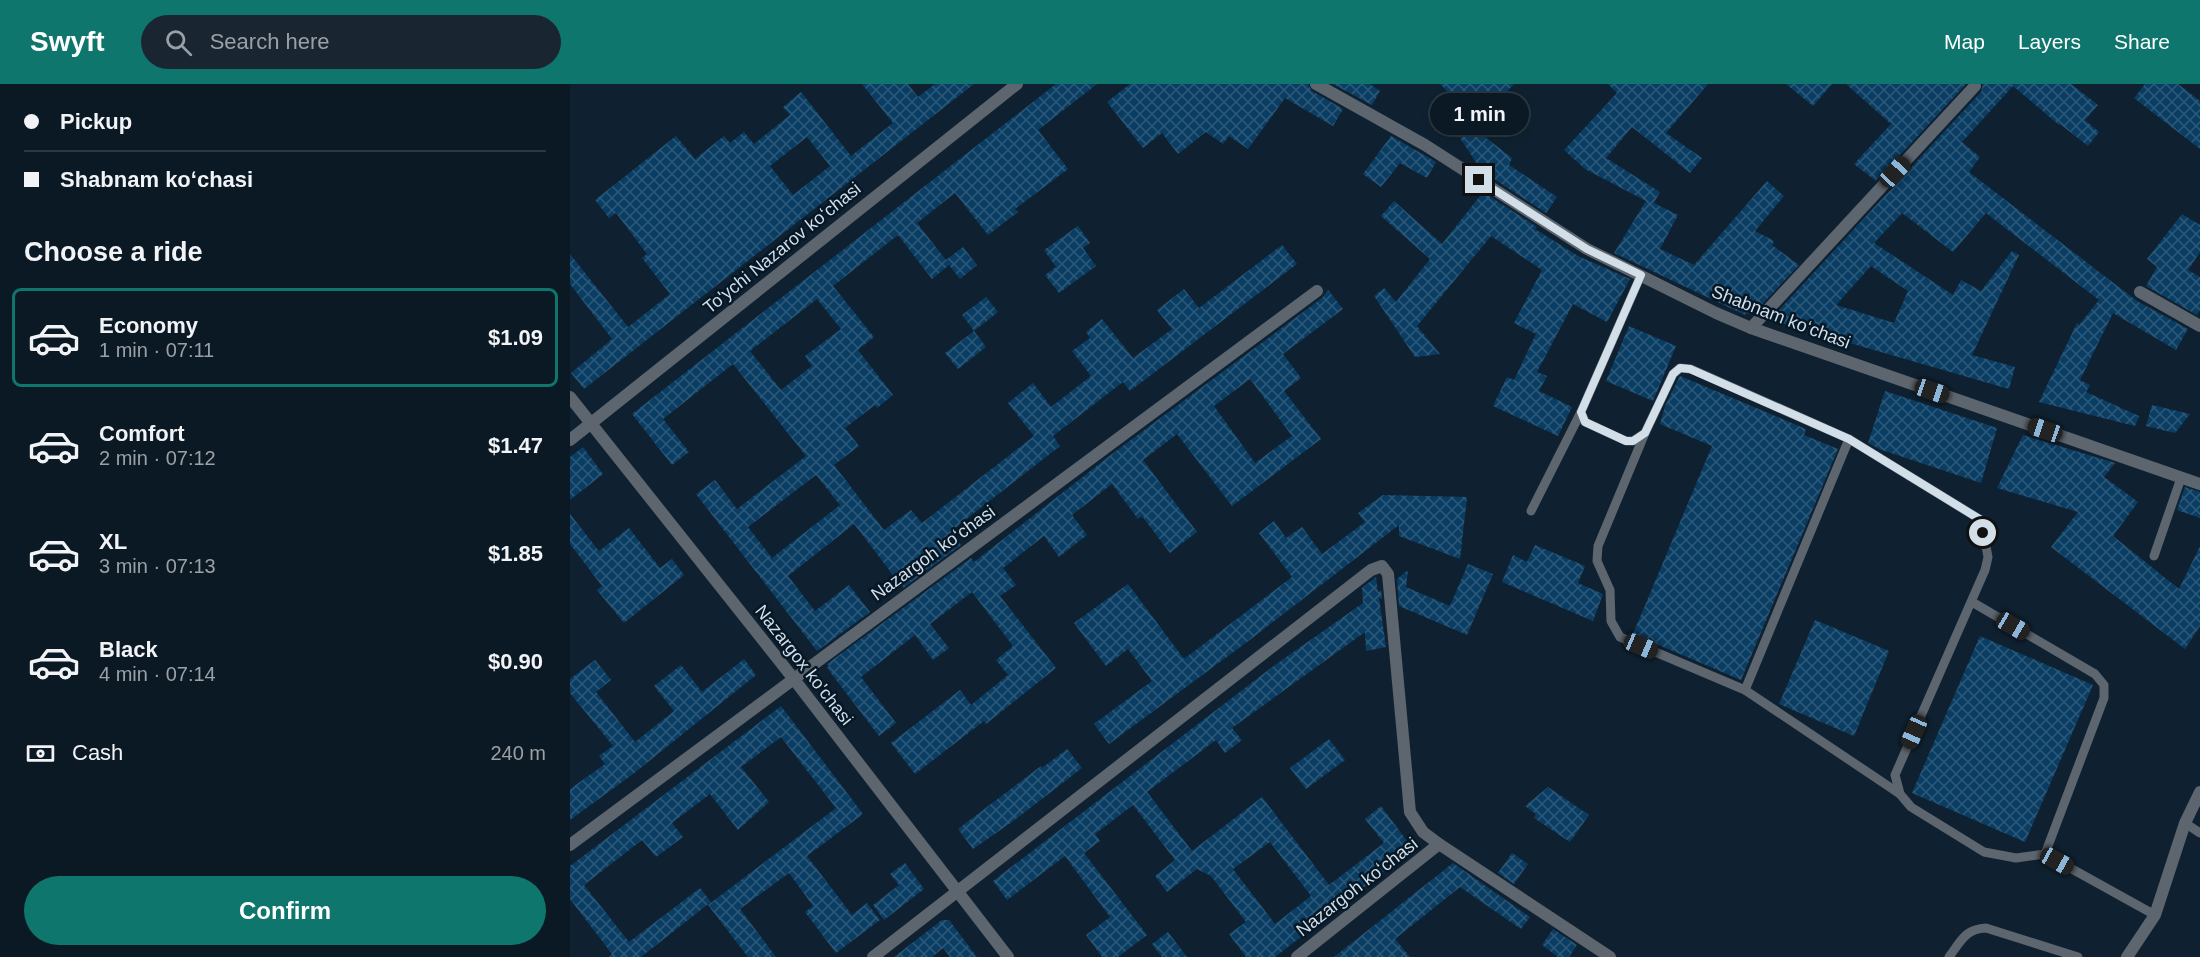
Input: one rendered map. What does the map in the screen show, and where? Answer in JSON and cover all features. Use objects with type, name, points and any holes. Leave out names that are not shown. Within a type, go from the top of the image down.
[{"type":"street","name":"To'ychi Nazarov koʻchasi","points":[[570,440],[1017,84]]},
{"type":"street","name":"Shabnam koʻchasi","points":[[1316,84],[1425,145],[1587,249],[1716,314],[2200,484]]},
{"type":"street","points":[[1751,328],[1975,86]]},
{"type":"street","name":"Nazargoh koʻchasi","points":[[570,845],[1317,291]]},
{"type":"street","points":[[2140,292],[2200,326]]},
{"type":"street","name":"Nazargox ko'chasi","points":[[570,397],[793,678],[1008,957]]},
{"type":"street","points":[[873,957],[1371,570],[1382,566],[1388,574],[1410,812],[1423,832],[1439,844],[1610,957]]},
{"type":"street","points":[[2127,957],[2155,915],[2185,824],[2200,792]]},
{"type":"street","name":"Nazargoh koʻchasi","points":[[1297,957],[1439,844]]},
{"type":"lane","points":[[1531,511],[1581,412],[1641,275]]},
{"type":"lane","points":[[1900,794],[1895,776],[1985,570],[1988,557],[1981,520],[1849,439],[1685,368],[1680,368],[1673,374],[1645,433],[1598,546],[1597,561],[1610,590],[1611,621],[1620,637],[1745,690],[1900,794],[1911,807],[1984,852],[2016,858],[2045,854],[2155,915]]},
{"type":"lane","points":[[1581,412],[1585,422],[1626,441],[1633,441],[1645,433]]},
{"type":"lane","points":[[1745,690],[1849,439]]},
{"type":"lane","points":[[2154,556],[2181,478]]},
{"type":"lane","points":[[1972,602],[2096,674],[2104,686],[2104,698],[2045,854]]},
{"type":"lane","points":[[2185,824],[2200,833]]},
{"type":"lane","points":[[1949,957],[1967,933],[1986,928],[2078,957]]},
{"type":"building","points":[[862,84],[908,84],[918,97],[935,84],[974,84],[584,389],[571,373],[612,339],[570,284],[570,254],[628,327],[670,294],[642,258],[647,254],[616,213],[609,218],[595,200],[676,136],[695,159],[724,136],[730,143],[744,132],[754,144],[790,115],[783,107],[801,92],[851,156],[893,123]],"holes":[[[807,137],[830,166],[793,195],[770,166]]]},
{"type":"building","points":[[1056,84],[1097,84],[1038,130],[1068,169],[1015,209],[1018,212],[988,235],[955,193],[917,223],[946,260],[963,247],[977,265],[960,279],[949,265],[932,279],[898,235],[833,286],[874,337],[858,350],[893,395],[877,408],[875,405],[845,428],[859,446],[834,465],[884,530],[911,510],[922,523],[1034,436],[1008,403],[1033,383],[1051,407],[1091,376],[1072,351],[1090,338],[1086,332],[1102,319],[1133,358],[1172,329],[1157,310],[1184,289],[1199,308],[1282,245],[1297,264],[1130,391],[1123,382],[1053,436],[1060,446],[951,532],[961,545],[903,588],[854,524],[788,576],[815,611],[849,585],[870,612],[817,651],[696,494],[715,480],[737,509],[806,456],[733,364],[663,419],[689,452],[672,465],[632,414]],"holes":[[[817,299],[841,329],[805,356],[812,366],[781,390],[750,351]],[[816,475],[840,505],[772,558],[748,527]]]},
{"type":"building","points":[[1130,84],[1308,84],[1312,91],[1343,109],[1333,126],[1285,98],[1248,149],[1229,136],[1223,144],[1206,132],[1178,154],[1162,133],[1143,148],[1107,102]]},
{"type":"building","points":[[1333,84],[1370,84],[1380,91],[1372,105]]},
{"type":"building","points":[[1440,84],[1514,84],[1494,105],[1506,124],[1485,137],[1512,158],[1509,165],[1557,197],[1546,213],[1482,171],[1460,138],[1470,132],[1460,117],[1468,112]]},
{"type":"building","points":[[1608,84],[1708,84],[1666,133],[1702,158],[1690,173],[1632,127],[1606,158],[1660,192],[1654,203],[1678,215],[1660,249],[1694,265],[1767,181],[1784,196],[1755,231],[1774,241],[1772,245],[1799,265],[1752,315],[1746,313],[1745,315],[1614,253],[1646,201],[1585,169],[1564,150],[1617,93]]},
{"type":"building","points":[[1786,84],[1832,84],[1813,106]]},
{"type":"building","points":[[1846,84],[1966,84],[1876,181],[1854,164],[1891,124]]},
{"type":"building","points":[[1983,84],[2071,84],[2098,105],[2085,120],[2099,132],[2088,146],[2013,86],[1962,142],[1980,157],[1969,172],[2137,301],[2188,329],[2176,350],[2113,313],[2080,380],[2090,385],[2086,392],[2139,416],[2135,426],[2039,402],[2077,323],[2079,325],[2099,300],[1986,213],[1953,252],[1902,213],[1874,243],[1953,295],[1961,280],[1981,291],[2012,251],[2019,255],[1972,355],[2015,367],[2009,389],[1770,320],[1981,92]],"holes":[[[1871,266],[1908,291],[1894,323],[1836,305]]]},
{"type":"building","points":[[2145,84],[2178,84],[2200,101],[2200,149],[2134,98]]},
{"type":"building","points":[[1391,136],[1436,162],[1427,178],[1400,163],[1381,187],[1363,174]]},
{"type":"building","points":[[1483,192],[1578,256],[1630,279],[1607,322],[1573,304],[1537,372],[1547,376],[1539,391],[1572,407],[1558,436],[1493,406],[1507,377],[1514,380],[1536,334],[1514,323],[1542,270],[1491,236],[1417,326],[1440,354],[1415,357],[1374,296],[1384,288],[1396,302],[1430,259],[1381,216],[1394,201],[1442,244]]},
{"type":"building","points":[[2182,214],[2200,225],[2200,252],[2188,270],[2200,277],[2200,310],[2197,315],[2146,286],[2157,267],[2147,259]]},
{"type":"building","points":[[1078,226],[1090,243],[1083,248],[1096,266],[1059,293],[1045,275],[1056,267],[1044,250]]},
{"type":"building","points":[[1328,290],[1343,309],[1283,354],[1301,378],[1284,391],[1321,439],[1232,506],[1177,434],[1143,460],[1197,532],[1170,553],[1142,516],[1138,519],[1112,484],[1072,515],[1087,535],[1059,557],[1044,536],[1003,568],[1016,585],[1000,596],[1056,668],[986,724],[984,721],[915,774],[891,743],[960,690],[971,705],[1008,675],[996,660],[1013,646],[972,592],[930,624],[949,648],[933,660],[915,635],[861,677],[896,723],[879,736],[827,668],[829,666],[827,664],[971,558],[974,562],[1112,454],[1322,298]],"holes":[[[1250,379],[1292,436],[1255,463],[1214,406]]]},
{"type":"building","points":[[986,297],[998,312],[974,331],[962,315]]},
{"type":"building","points":[[1629,326],[1676,346],[1653,401],[1606,381]]},
{"type":"building","points":[[974,331],[986,347],[958,369],[945,353]]},
{"type":"building","points":[[1680,376],[1806,429],[1804,435],[1838,449],[1741,680],[1633,634],[1712,446],[1660,424],[1665,406]]},
{"type":"building","points":[[1885,391],[1997,428],[1981,483],[1879,449],[1868,443]]},
{"type":"building","points":[[2152,405],[2190,414],[2175,433],[2146,426]]},
{"type":"building","points":[[2023,435],[2115,463],[2104,477],[2138,502],[2113,536],[2179,589],[2200,546],[2200,626],[2185,649],[2051,547],[2078,512],[1997,488]]},
{"type":"building","points":[[583,447],[603,474],[570,500],[570,457]]},
{"type":"building","points":[[2185,487],[2200,492],[2200,518],[2177,510]]},
{"type":"building","points":[[1383,495],[1467,497],[1460,559],[1399,536],[1399,525],[1109,744],[1094,724],[1152,681],[1128,649],[1106,666],[1074,623],[1128,584],[1184,659],[1292,577],[1259,533],[1274,521],[1286,538],[1302,527],[1322,554],[1365,522],[1358,513]]},
{"type":"building","points":[[570,514],[599,551],[629,528],[660,568],[672,559],[684,575],[624,623],[597,590],[602,586],[570,544]]},
{"type":"building","points":[[1535,545],[1585,566],[1578,583],[1603,594],[1593,621],[1502,582],[1513,555],[1527,562]]},
{"type":"building","points":[[1468,564],[1493,574],[1467,635],[1399,606],[1397,579],[1408,570],[1406,587],[1450,606]]},
{"type":"building","points":[[1376,577],[1378,592],[1381,590],[1382,599],[1379,598],[1386,647],[1366,651],[1365,632],[1232,728],[1242,740],[1225,753],[1216,740],[1147,792],[1192,851],[1262,797],[1329,885],[1384,843],[1365,819],[1381,806],[1413,849],[1275,957],[1246,957],[1229,934],[1246,922],[1211,876],[1197,869],[1167,892],[1155,876],[1175,860],[1133,805],[1095,834],[1100,841],[1084,853],[1147,935],[1118,957],[1102,957],[1086,935],[1110,917],[1065,856],[1007,900],[993,881],[1275,665],[1363,603],[1362,588]],"holes":[[[1270,842],[1311,896],[1275,924],[1233,869]]]},
{"type":"building","points":[[1815,620],[1889,651],[1854,736],[1779,704]]},
{"type":"building","points":[[1980,636],[2093,685],[2025,842],[1912,793]]},
{"type":"building","points":[[744,659],[756,675],[633,774],[570,820],[570,789],[605,764],[599,756],[613,746],[570,693],[570,679],[595,660],[611,680],[596,692],[635,742],[674,711],[654,686],[681,665],[702,692]]},
{"type":"building","points":[[781,706],[863,814],[807,856],[852,915],[867,903],[880,920],[836,953],[805,912],[813,906],[789,873],[740,909],[776,957],[748,957],[708,905],[836,808],[781,737],[741,767],[769,802],[738,830],[710,794],[672,823],[683,837],[656,857],[642,840],[584,885],[629,942],[700,888],[711,902],[641,957],[609,957],[612,954],[570,899],[570,866]]},
{"type":"building","points":[[1329,739],[1345,760],[1306,789],[1290,768]]},
{"type":"building","points":[[1067,749],[1082,768],[973,849],[958,829]]},
{"type":"building","points":[[1548,787],[1589,815],[1570,842],[1534,818],[1536,814],[1525,806]]},
{"type":"building","points":[[1512,853],[1528,864],[1514,884],[1498,873]]},
{"type":"building","points":[[905,863],[924,889],[884,920],[873,905],[899,885],[890,874]]},
{"type":"building","points":[[1453,863],[1530,917],[1521,929],[1460,887],[1395,939],[1410,957],[1334,957]]},
{"type":"building","points":[[942,920],[949,920],[977,957],[950,957],[943,948],[932,957],[894,957]]},
{"type":"building","points":[[1553,929],[1577,945],[1569,957],[1558,957],[1542,945]]},
{"type":"building","points":[[1168,932],[1187,957],[1162,957],[1152,944]]},
{"type":"route","points":[[1479,180],[1587,249],[1641,275],[1581,412],[1585,422],[1626,441],[1633,441],[1645,433],[1673,374],[1680,368],[1690,369],[1849,439],[1981,520],[1983,533]]}]
